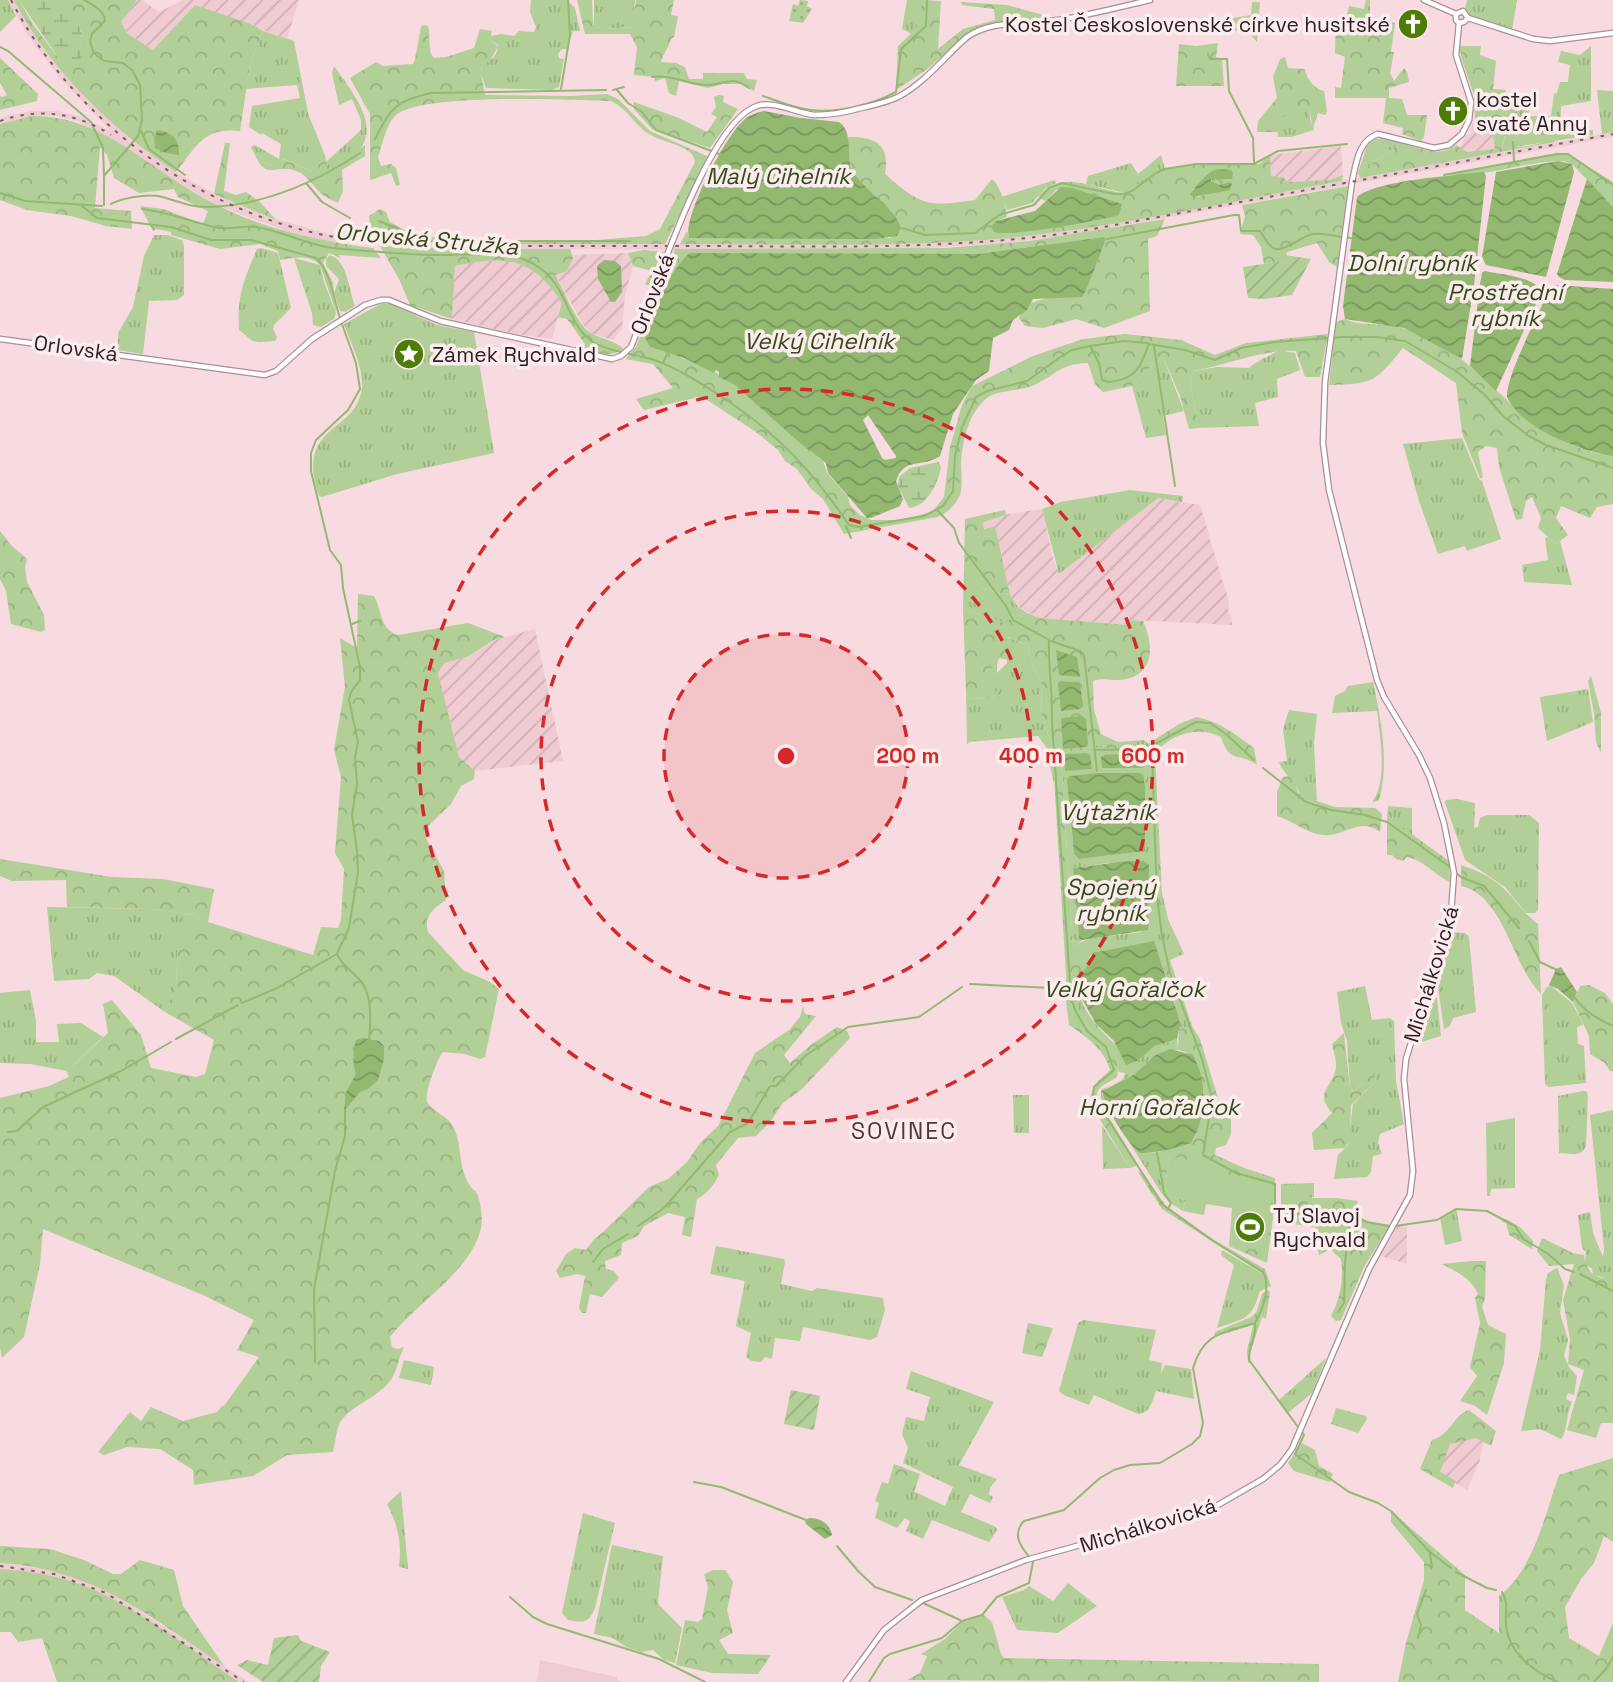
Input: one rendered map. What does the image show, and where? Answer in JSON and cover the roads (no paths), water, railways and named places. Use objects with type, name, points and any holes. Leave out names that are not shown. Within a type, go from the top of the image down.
[{"type":"street","name":"Orlovská","points":[[0,339],[265,375],[273,373],[302,346],[341,320],[365,305],[385,300],[445,322],[571,348],[608,359],[621,356],[639,330],[687,206],[712,156],[738,118],[752,108],[768,104],[804,114],[822,115],[865,108],[904,93],[977,31],[998,26],[1060,20],[1150,0]]},
{"type":"street","points":[[1424,0],[1456,14],[1463,11],[1468,18],[1533,39],[1550,41],[1613,33]]},
{"type":"street","points":[[1456,14],[1459,23],[1468,18]]},
{"type":"street","name":"Michálkovická","points":[[846,1682],[892,1621],[922,1600],[1026,1560],[1211,1509],[1263,1479],[1280,1465],[1292,1449],[1369,1269],[1411,1189],[1413,1167],[1404,1079],[1406,1059],[1451,913],[1454,873],[1444,822],[1430,778],[1379,687],[1329,490],[1322,422],[1331,330],[1352,182],[1364,143],[1371,136],[1381,134],[1423,147],[1438,148],[1455,141],[1466,127],[1471,102],[1469,89],[1456,58],[1459,23]]},
{"type":"water","name":"Malý Cihelník","points":[[764,111],[839,122],[847,132],[854,173],[898,220],[901,228],[897,236],[875,239],[689,238],[692,213],[707,177],[727,142],[744,120]]},
{"type":"water","points":[[157,130],[174,137],[179,155],[155,148]]},
{"type":"water","points":[[1558,161],[1572,164],[1574,172],[1546,277],[1486,265],[1482,257],[1496,172]]},
{"type":"water","points":[[1217,169],[1231,170],[1233,173],[1232,179],[1211,181],[1219,185],[1230,182],[1230,190],[1193,197],[1190,194],[1199,183]]},
{"type":"water","name":"Dolní rybník","points":[[1484,172],[1486,176],[1474,285],[1462,359],[1404,328],[1345,319],[1343,306],[1357,197],[1381,186]]},
{"type":"water","points":[[1587,179],[1613,207],[1613,282],[1565,280],[1557,274]]},
{"type":"water","points":[[1061,187],[1073,188],[1122,204],[1119,215],[1035,230],[994,232],[992,226],[996,221],[1035,211]]},
{"type":"water","name":"Velký Cihelník","points":[[1104,237],[1106,239],[1082,297],[1033,299],[1027,310],[1013,320],[1009,330],[993,338],[989,371],[976,380],[953,414],[940,456],[904,468],[896,481],[903,499],[900,506],[871,518],[867,518],[828,473],[826,463],[735,385],[719,377],[719,372],[716,370],[714,373],[684,358],[650,347],[645,338],[669,280],[690,253],[977,254]],"holes":[[[868,415],[896,456],[885,460],[882,458],[863,420]]]},
{"type":"water","points":[[604,260],[615,261],[621,266],[622,292],[615,302],[611,302],[598,279],[597,266]]},
{"type":"water","name":"Prostřední rybník","points":[[1485,271],[1524,279],[1542,291],[1496,391],[1470,366],[1480,284]]},
{"type":"water","points":[[1551,286],[1613,289],[1613,456],[1553,437],[1525,419],[1507,397],[1518,359]]},
{"type":"water","points":[[1056,650],[1077,657],[1080,677],[1059,675]]},
{"type":"water","points":[[1058,683],[1080,683],[1083,706],[1080,709],[1061,711]]},
{"type":"water","points":[[1082,716],[1086,719],[1088,745],[1063,749],[1061,718]]},
{"type":"water","points":[[1134,753],[1142,756],[1143,768],[1102,768],[1101,757],[1104,755]]},
{"type":"water","points":[[1063,754],[1090,755],[1092,769],[1065,771]]},
{"type":"water","name":"Výtažník","points":[[1140,773],[1143,776],[1145,851],[1079,859],[1074,854],[1067,779],[1070,776]]},
{"type":"water","name":"Spojený rybník","points":[[1144,861],[1149,865],[1148,930],[1082,940],[1079,938],[1073,868]]},
{"type":"water","name":"Velký Gořalčok","points":[[1154,941],[1178,1015],[1180,1025],[1177,1039],[1155,1046],[1137,1061],[1126,1065],[1114,1041],[1096,1024],[1082,999],[1081,978],[1093,953]]},
{"type":"water","points":[[1561,967],[1577,992],[1573,1002],[1549,985],[1556,969]]},
{"type":"water","points":[[363,1038],[379,1041],[384,1046],[384,1059],[378,1080],[360,1092],[344,1111],[346,1092],[356,1074],[353,1057],[356,1040]]},
{"type":"water","name":"Horní Gořalčok","points":[[1170,1049],[1193,1055],[1198,1065],[1204,1099],[1200,1122],[1191,1143],[1140,1153],[1117,1124],[1102,1091],[1135,1074],[1154,1056]]},
{"type":"water","points":[[810,1518],[824,1522],[832,1535],[825,1539],[806,1524],[805,1520]]},
{"type":"waterway","points":[[84,0],[100,11],[105,21],[92,34],[90,42],[94,53],[104,61],[123,63],[132,70],[140,85],[142,120],[138,136],[104,176],[104,205]]},
{"type":"waterway","points":[[561,89],[570,35],[568,0]]},
{"type":"waterway","points":[[763,96],[799,108],[821,111],[855,107],[896,92],[901,49],[926,26],[927,0]]},
{"type":"waterway","points":[[0,47],[91,122],[103,148],[104,175]]},
{"type":"waterway","points":[[1208,54],[1210,59],[1227,59],[1229,91],[1253,138],[1254,162]]},
{"type":"waterway","points":[[652,77],[707,85],[732,81],[749,88]]},
{"type":"waterway","points":[[613,90],[624,87]]},
{"type":"waterway","points":[[375,139],[396,107],[409,99],[431,93],[606,90]]},
{"type":"waterway","points":[[617,90],[628,103],[642,112],[656,130],[722,155]]},
{"type":"waterway","points":[[141,131],[149,149],[185,175]]},
{"type":"waterway","points":[[1513,142],[1514,161]]},
{"type":"waterway","points":[[902,228],[925,235],[975,233],[999,215],[1034,205],[1049,188],[1062,183],[1123,194],[1165,169],[1196,164],[1254,164],[1278,151],[1347,144]]},
{"type":"waterway","points":[[111,204],[127,198],[147,196],[158,196],[203,207],[250,202],[307,182],[360,153]]},
{"type":"waterway","points":[[1444,175],[1568,154],[1613,185]]},
{"type":"waterway","points":[[306,183],[322,202],[350,218]]},
{"type":"waterway","name":"Orlovská Stružka","points":[[0,193],[25,201],[102,206]]},
{"type":"waterway","points":[[82,206],[97,218],[171,227],[211,240],[251,240],[316,258],[328,278],[340,318]]},
{"type":"waterway","name":"Orlovská Stružka","points":[[142,209],[219,228],[266,229],[333,248],[421,255],[491,254],[523,259],[539,267],[550,277],[576,323],[593,342],[671,367],[739,409],[791,453],[821,486],[849,525],[859,527],[924,516],[943,506],[953,491],[955,456],[962,427],[976,397],[987,391],[1027,381],[1072,350],[1090,346],[1099,363],[1102,380],[1110,382],[1131,375],[1142,362],[1149,344],[1185,350],[1215,360],[1241,348],[1275,342],[1343,337],[1377,337],[1405,341],[1456,371],[1485,395],[1504,417],[1529,436],[1546,445],[1613,468]]},
{"type":"waterway","points":[[1107,239],[1234,215],[1239,215],[1241,231],[1260,231],[1269,245],[1277,249],[1313,234],[1351,238]]},
{"type":"waterway","points":[[379,221],[427,241],[630,241]]},
{"type":"waterway","points":[[1074,274],[1083,267]]},
{"type":"waterway","points":[[342,324],[356,363],[360,389],[348,410],[316,440],[311,453],[311,471],[330,550],[341,565],[343,588],[360,667],[360,680],[351,692],[349,700],[358,742],[355,757],[357,784],[352,815],[358,872],[349,928],[337,954],[367,992],[369,1040]]},
{"type":"waterway","points":[[1091,346],[1124,341],[1148,343]]},
{"type":"waterway","points":[[1154,346],[1175,486]]},
{"type":"waterway","points":[[663,363],[668,352]]},
{"type":"waterway","points":[[869,1682],[884,1658],[890,1654],[942,1638],[962,1621],[982,1615],[997,1597],[1029,1583],[1033,1562],[1018,1537],[1024,1521],[1064,1510],[1100,1478],[1114,1470],[1130,1465],[1160,1463],[1192,1444],[1200,1436],[1203,1423],[1193,1368],[1198,1356],[1203,1347],[1216,1336],[1255,1323],[1266,1291],[1263,1272],[1210,1239],[1162,1204],[1093,1096],[1094,1087],[1114,1070],[1106,1047],[1087,1031],[1071,997],[1052,723],[1049,640],[1013,620],[1006,606],[959,543],[954,528],[937,510]]},
{"type":"waterway","points":[[846,526],[851,538]]},
{"type":"waterway","points":[[352,624],[360,621]]},
{"type":"waterway","points":[[1051,641],[1080,651],[1084,655],[1097,771]]},
{"type":"waterway","points":[[1094,750],[1146,749],[1196,722],[1210,723],[1254,760]]},
{"type":"waterway","points":[[1146,749],[1152,753],[1157,897],[1162,936],[1170,973],[1202,1059],[1212,1099],[1203,1155],[1236,1173],[1275,1184],[1275,1213],[1282,1215],[1341,1210],[1367,1222],[1389,1226]]},
{"type":"waterway","points":[[1263,768],[1306,802],[1387,822],[1450,867]]},
{"type":"waterway","points":[[1454,871],[1461,877],[1484,886],[1519,928]]},
{"type":"waterway","points":[[1529,941],[1540,962],[1557,970]]},
{"type":"waterway","points":[[242,1003],[275,989],[337,954]]},
{"type":"waterway","points":[[970,984],[1070,989]]},
{"type":"waterway","points":[[638,1226],[664,1208],[730,1132],[748,1123],[770,1086],[776,1086],[805,1056],[848,1027],[919,1017],[962,987]]},
{"type":"waterway","points":[[1575,998],[1592,1015],[1613,1026]]},
{"type":"waterway","points":[[176,1039],[238,1005]]},
{"type":"waterway","points":[[8,1132],[17,1131],[43,1107],[121,1071],[171,1042]]},
{"type":"waterway","points":[[315,1362],[314,1289],[335,1171],[345,1136],[345,1110]]},
{"type":"waterway","points":[[1157,1152],[1164,1193],[1171,1203],[1168,1209]]},
{"type":"waterway","points":[[1395,1226],[1437,1220],[1456,1209],[1487,1211],[1515,1226],[1523,1239],[1547,1253],[1565,1269],[1574,1272]]},
{"type":"waterway","points":[[1338,1312],[1344,1303],[1350,1214]]},
{"type":"waterway","points":[[593,1262],[603,1249],[628,1234]]},
{"type":"waterway","points":[[1580,1274],[1613,1291]]},
{"type":"waterway","points":[[1255,1324],[1249,1360],[1298,1427]]},
{"type":"waterway","points":[[1301,1431],[1304,1435],[1295,1454],[1349,1492],[1391,1511],[1430,1552],[1451,1568]]},
{"type":"waterway","points":[[694,1482],[721,1487],[806,1520]]},
{"type":"waterway","points":[[837,1546],[875,1587],[912,1600]]},
{"type":"waterway","points":[[1430,1554],[1432,1567]]},
{"type":"waterway","points":[[1456,1572],[1496,1590]]},
{"type":"waterway","points":[[1418,1638],[1421,1625],[1417,1614],[1426,1590]]},
{"type":"waterway","points":[[1502,1592],[1506,1603],[1507,1633],[1516,1652],[1539,1672],[1557,1682]]},
{"type":"waterway","points":[[510,1597],[533,1617],[547,1624],[659,1659],[705,1682]]},
{"type":"waterway","points":[[923,1603],[960,1620]]},
{"type":"waterway","points":[[1594,1682],[1613,1657]]},
{"type":"railway","points":[[11,0],[37,44],[69,84],[104,121],[144,154],[187,182],[232,205],[280,223],[350,240],[392,244],[834,247],[983,242],[1082,231],[1613,134]]},
{"type":"railway","points":[[0,121],[29,114],[57,114],[85,122],[111,135]]},
{"type":"railway","points":[[0,1566],[54,1574],[106,1593],[244,1682]]},
{"type":"place","name":"Kostel Československé církve husitské","points":[[1413,24]]},
{"type":"place","name":"kostel svaté Anny","points":[[1453,111]]},
{"type":"place","name":"Zámek Rychvald","points":[[409,354]]},
{"type":"place","name":"TJ Slavoj Rychvald","points":[[1250,1227]]},
{"type":"district","name":"SOVINEC","points":[[904,1131]]}]
